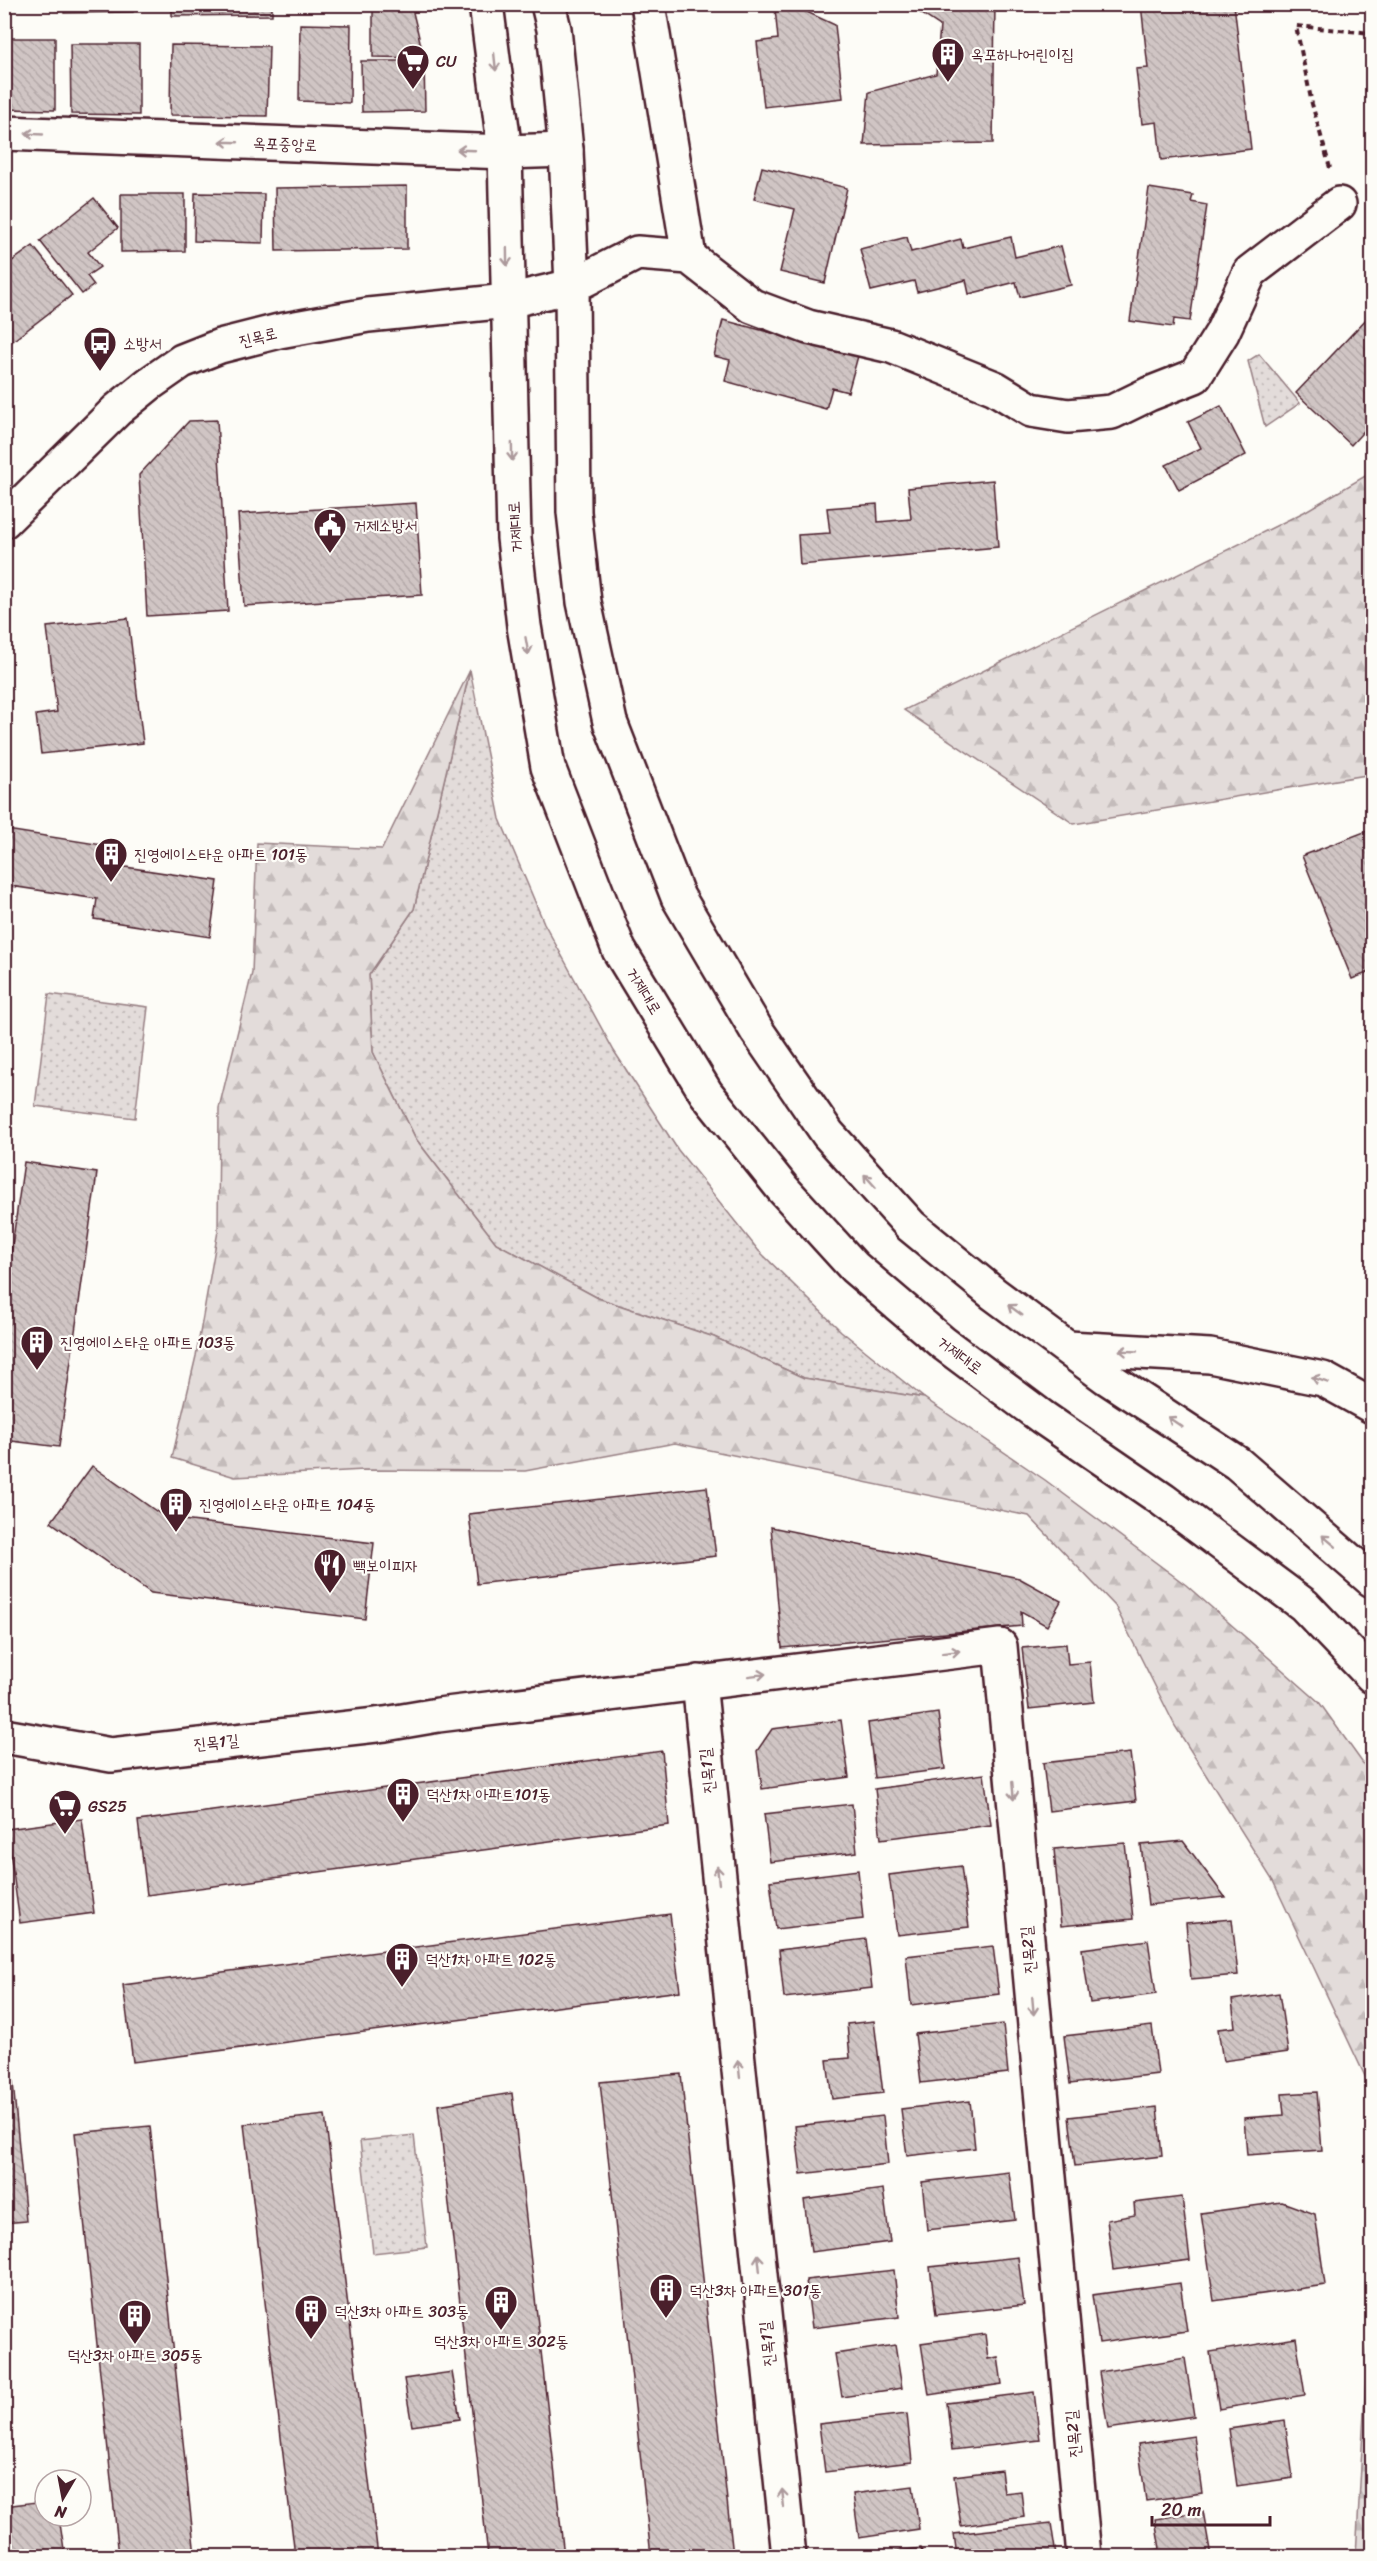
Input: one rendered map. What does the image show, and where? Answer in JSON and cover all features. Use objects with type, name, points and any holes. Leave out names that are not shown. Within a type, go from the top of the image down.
[{"type":"street","name":"거제대로","points":[[486,4],[505,152],[514,537],[524,626],[548,767],[619,950],[706,1094],[783,1189],[854,1267],[943,1343],[1042,1417],[1163,1500],[1304,1605],[1372,1676]]},
{"type":"street","points":[[548,4],[554,29],[566,150],[572,286],[574,512],[584,602],[610,722],[678,897],[757,1031],[828,1134],[911,1226],[994,1294],[1106,1377],[1237,1463],[1372,1580]]},
{"type":"street","points":[[648,4],[689,257],[752,306],[808,327],[891,346],[995,388],[1031,410],[1068,416],[1112,412],[1149,394],[1196,376],[1222,333],[1250,272],[1339,204]]},
{"type":"street","name":"옥포중앙로","points":[[4,133],[505,152],[566,150]]},
{"type":"street","name":"진목로","points":[[4,521],[117,410],[149,384],[182,361],[220,346],[279,331],[368,315],[508,301],[572,286],[637,253],[689,257]]},
{"type":"street","points":[[1068,1348],[1210,1356],[1323,1379],[1372,1406]]},
{"type":"street","name":"진목2길","points":[[699,1682],[1000,1646],[1084,2556]]},
{"type":"street","name":"진목1길","points":[[4,1736],[111,1755],[386,1724],[438,1715],[699,1682],[789,2556]]},
{"type":"path","points":[[1339,204],[1312,104],[1296,26],[1372,33]]},
{"type":"green space","points":[[1259,354],[1300,403],[1265,427],[1248,361]]},
{"type":"green space","points":[[1372,472],[1372,774],[1074,824],[904,710],[1304,512]]},
{"type":"green space","points":[[470,670],[500,819],[544,923],[614,1051],[678,1150],[758,1250],[841,1331],[924,1398],[804,1378],[714,1337],[598,1298],[496,1243],[416,1139],[373,1052],[369,975],[414,909]]},
{"type":"green space","points":[[470,670],[414,909],[369,975],[373,1052],[416,1139],[496,1243],[598,1298],[714,1337],[804,1378],[924,1398],[1045,1480],[1186,1585],[1319,1702],[1372,1776],[1372,2091],[1273,1881],[1175,1726],[1115,1606],[1029,1516],[675,1443],[525,1471],[364,1470],[235,1477],[172,1458],[196,1356],[218,1231],[219,1108],[252,973],[257,843],[382,849]]},
{"type":"green space","points":[[49,994],[148,1007],[135,1118],[35,1106]]},
{"type":"green space","points":[[414,2135],[427,2247],[373,2253],[360,2141]]},
{"type":"green space","points":[[1372,2295],[1372,2556],[1356,2556],[1370,2304]]},
{"type":"building","points":[[4,4],[57,4],[56,7],[4,7]]},
{"type":"building","points":[[64,4],[133,4],[133,12],[64,13]]},
{"type":"building","points":[[172,4],[272,4],[272,15],[172,16]]},
{"type":"building","points":[[373,4],[411,4],[424,58],[373,57]]},
{"type":"building","name":"옥포하나어린이집","points":[[907,4],[995,4],[993,143],[864,145],[869,92],[936,74],[940,26]]},
{"type":"building","points":[[1141,4],[1234,4],[1251,149],[1161,160],[1157,122],[1142,124],[1136,69],[1148,68]]},
{"type":"building","points":[[794,6],[835,25],[843,98],[764,107],[757,42],[778,39],[775,8]]},
{"type":"building","points":[[300,24],[351,25],[350,103],[299,101]]},
{"type":"building","points":[[4,38],[55,38],[55,110],[4,109]]},
{"type":"building","points":[[70,44],[139,44],[139,115],[71,114]]},
{"type":"building","points":[[171,45],[269,46],[267,116],[170,115]]},
{"type":"building","points":[[361,61],[424,61],[425,111],[362,112]]},
{"type":"building","points":[[762,167],[847,188],[825,283],[780,272],[795,209],[754,199]]},
{"type":"building","points":[[407,186],[407,249],[276,251],[275,188]]},
{"type":"building","points":[[1149,188],[1193,195],[1191,202],[1207,205],[1190,321],[1174,319],[1173,327],[1130,321]]},
{"type":"building","points":[[195,193],[264,194],[263,243],[194,241]]},
{"type":"building","points":[[121,194],[185,194],[185,251],[121,252]]},
{"type":"building","points":[[94,198],[118,228],[88,252],[100,267],[87,276],[94,285],[82,294],[40,241]]},
{"type":"building","points":[[907,237],[911,252],[961,239],[963,248],[1011,237],[1015,257],[1061,246],[1071,285],[1020,297],[1016,282],[969,294],[966,280],[917,292],[914,281],[871,291],[860,249]]},
{"type":"building","points":[[33,246],[72,295],[10,343],[4,335],[4,267]]},
{"type":"building","points":[[1372,313],[1372,422],[1351,445],[1296,393]]},
{"type":"building","points":[[723,320],[858,356],[848,392],[832,388],[826,409],[725,381],[730,360],[714,356]]},
{"type":"building","points":[[1221,406],[1246,455],[1179,490],[1166,465],[1201,448],[1188,422]]},
{"type":"building","points":[[217,420],[228,611],[147,616],[139,475],[189,421]]},
{"type":"building","points":[[993,480],[998,547],[800,565],[798,535],[830,533],[827,508],[877,504],[878,522],[911,519],[908,488]]},
{"type":"building","name":"거제소방서","points":[[416,503],[422,595],[244,606],[238,514]]},
{"type":"building","points":[[128,618],[143,743],[41,754],[36,715],[57,712],[47,627]]},
{"type":"building","points":[[1372,829],[1372,971],[1352,979],[1302,856]]},
{"type":"building","name":"진영에이스타운 아파트 101동","points":[[7,830],[109,846],[106,864],[218,881],[210,937],[94,919],[97,899],[4,885],[4,849]]},
{"type":"building","name":"진영에이스타운 아파트 103동","points":[[24,1162],[97,1173],[59,1447],[4,1440],[4,1302]]},
{"type":"building","name":"진영에이스타운 아파트 104동","points":[[92,1466],[166,1518],[374,1543],[365,1619],[151,1593],[51,1522]]},
{"type":"building","points":[[707,1487],[716,1556],[477,1584],[469,1514]]},
{"type":"building","points":[[771,1527],[1019,1578],[1061,1601],[1047,1626],[1021,1611],[1022,1626],[782,1648]]},
{"type":"building","points":[[1066,1644],[1068,1664],[1090,1662],[1094,1702],[1029,1709],[1022,1648]]},
{"type":"building","points":[[938,1713],[945,1769],[875,1778],[868,1723]]},
{"type":"building","points":[[841,1720],[849,1777],[762,1789],[757,1751],[772,1729]]},
{"type":"building","name":"덕산1차 아파트101동","points":[[662,1751],[669,1825],[147,1895],[138,1821]]},
{"type":"building","points":[[1130,1753],[1136,1801],[1049,1811],[1043,1763]]},
{"type":"building","points":[[984,1774],[991,1825],[881,1839],[875,1789]]},
{"type":"building","points":[[852,1804],[857,1852],[770,1862],[764,1814]]},
{"type":"building","points":[[82,1819],[94,1913],[20,1923],[7,1829]]},
{"type":"building","points":[[1183,1841],[1225,1897],[1148,1905],[1141,1845]]},
{"type":"building","points":[[1125,1843],[1133,1919],[1061,1926],[1054,1849]]},
{"type":"building","points":[[961,1866],[969,1927],[897,1935],[889,1875]]},
{"type":"building","points":[[858,1870],[863,1919],[776,1929],[770,1881]]},
{"type":"building","name":"덕산1차 아파트 102동","points":[[670,1914],[680,1991],[133,2062],[123,1985]]},
{"type":"building","points":[[1232,1919],[1238,1975],[1191,1979],[1186,1923]]},
{"type":"building","points":[[866,1939],[872,1988],[784,1998],[779,1950]]},
{"type":"building","points":[[1148,1940],[1156,1994],[1090,2003],[1082,1949]]},
{"type":"building","points":[[993,1946],[999,1994],[911,2005],[906,1956]]},
{"type":"building","points":[[1279,1993],[1288,2052],[1223,2061],[1218,2029],[1235,2027],[1232,2000]]},
{"type":"building","points":[[874,2021],[883,2093],[832,2099],[827,2060],[850,2058],[847,2024]]},
{"type":"building","points":[[1003,2024],[1008,2073],[921,2083],[915,2034]]},
{"type":"building","points":[[1152,2026],[1158,2074],[1070,2084],[1064,2036]]},
{"type":"building","points":[[4,2029],[8,2029],[26,2221],[4,2223]]},
{"type":"building","name":"덕산3차 아파트 301동","points":[[681,2074],[733,2556],[651,2556],[600,2082]]},
{"type":"building","points":[[1317,2092],[1322,2150],[1247,2155],[1244,2118],[1284,2115],[1282,2094]]},
{"type":"building","name":"덕산3차 아파트 302동","points":[[512,2093],[564,2556],[488,2556],[438,2105]]},
{"type":"building","points":[[970,2101],[975,2148],[907,2156],[901,2109]]},
{"type":"building","points":[[1157,2107],[1162,2156],[1075,2166],[1069,2117]]},
{"type":"building","name":"덕산3차 아파트 303동","points":[[325,2115],[378,2556],[295,2556],[244,2124]]},
{"type":"building","points":[[883,2116],[888,2164],[801,2174],[795,2126]]},
{"type":"building","name":"덕산3차 아파트 305동","points":[[150,2126],[195,2556],[119,2556],[75,2133]]},
{"type":"building","points":[[1009,2172],[1015,2220],[927,2230],[922,2182]]},
{"type":"building","points":[[883,2189],[890,2242],[811,2252],[804,2200]]},
{"type":"building","points":[[1182,2197],[1190,2260],[1113,2270],[1107,2220],[1135,2215],[1134,2203]]},
{"type":"building","points":[[1282,2202],[1315,2214],[1325,2285],[1214,2301],[1201,2213]]},
{"type":"building","points":[[1018,2257],[1024,2305],[936,2315],[930,2267]]},
{"type":"building","points":[[894,2270],[899,2317],[812,2328],[806,2280]]},
{"type":"building","points":[[1180,2283],[1187,2331],[1099,2343],[1092,2295]]},
{"type":"building","points":[[985,2334],[988,2359],[998,2357],[1002,2384],[929,2395],[921,2343]]},
{"type":"building","points":[[1296,2338],[1305,2395],[1219,2409],[1210,2352]]},
{"type":"building","points":[[895,2345],[902,2388],[842,2397],[835,2354]]},
{"type":"building","points":[[1185,2358],[1194,2416],[1108,2429],[1099,2372]]},
{"type":"building","points":[[452,2372],[460,2419],[412,2426],[404,2379]]},
{"type":"building","points":[[1034,2392],[1040,2440],[952,2450],[947,2403]]},
{"type":"building","points":[[907,2414],[912,2462],[825,2472],[819,2424]]},
{"type":"building","points":[[1285,2421],[1293,2478],[1237,2486],[1229,2429]]},
{"type":"building","points":[[1194,2436],[1202,2493],[1146,2501],[1138,2444]]},
{"type":"building","points":[[1001,2470],[1004,2493],[1021,2491],[1024,2517],[961,2526],[954,2476]]},
{"type":"building","points":[[913,2486],[919,2529],[859,2538],[853,2494]]},
{"type":"building","points":[[33,2502],[33,2528],[61,2528],[65,2556],[4,2556],[4,2506]]},
{"type":"building","points":[[1203,2511],[1211,2556],[1142,2556],[1142,2552],[1160,2549],[1155,2519]]},
{"type":"building","points":[[1051,2523],[1056,2556],[957,2556],[954,2534]]},
{"type":"building","points":[[921,2548],[923,2556],[860,2556]]},
{"type":"place","name":"옥포하나어린이집","points":[[948,83]]},
{"type":"place","name":"CU","points":[[413,90]]},
{"type":"place","name":"소방서","points":[[100,372]]},
{"type":"place","name":"거제소방서","points":[[330,554]]},
{"type":"place","name":"진영에이스타운 아파트 101동","points":[[111,883]]},
{"type":"place","name":"진영에이스타운 아파트 103동","points":[[37,1371]]},
{"type":"place","name":"진영에이스타운 아파트 104동","points":[[176,1533]]},
{"type":"place","name":"빽보이피자","points":[[330,1594]]},
{"type":"place","name":"덕산1차 아파트101동","points":[[403,1823]]},
{"type":"place","name":"GS25","points":[[65,1835]]},
{"type":"place","name":"덕산1차 아파트 102동","points":[[402,1988]]},
{"type":"place","name":"덕산3차 아파트 301동","points":[[666,2319]]},
{"type":"place","name":"덕산3차 아파트 302동","points":[[501,2331]]},
{"type":"place","name":"덕산3차 아파트 303동","points":[[311,2340]]},
{"type":"place","name":"덕산3차 아파트 305동","points":[[135,2345]]}]
